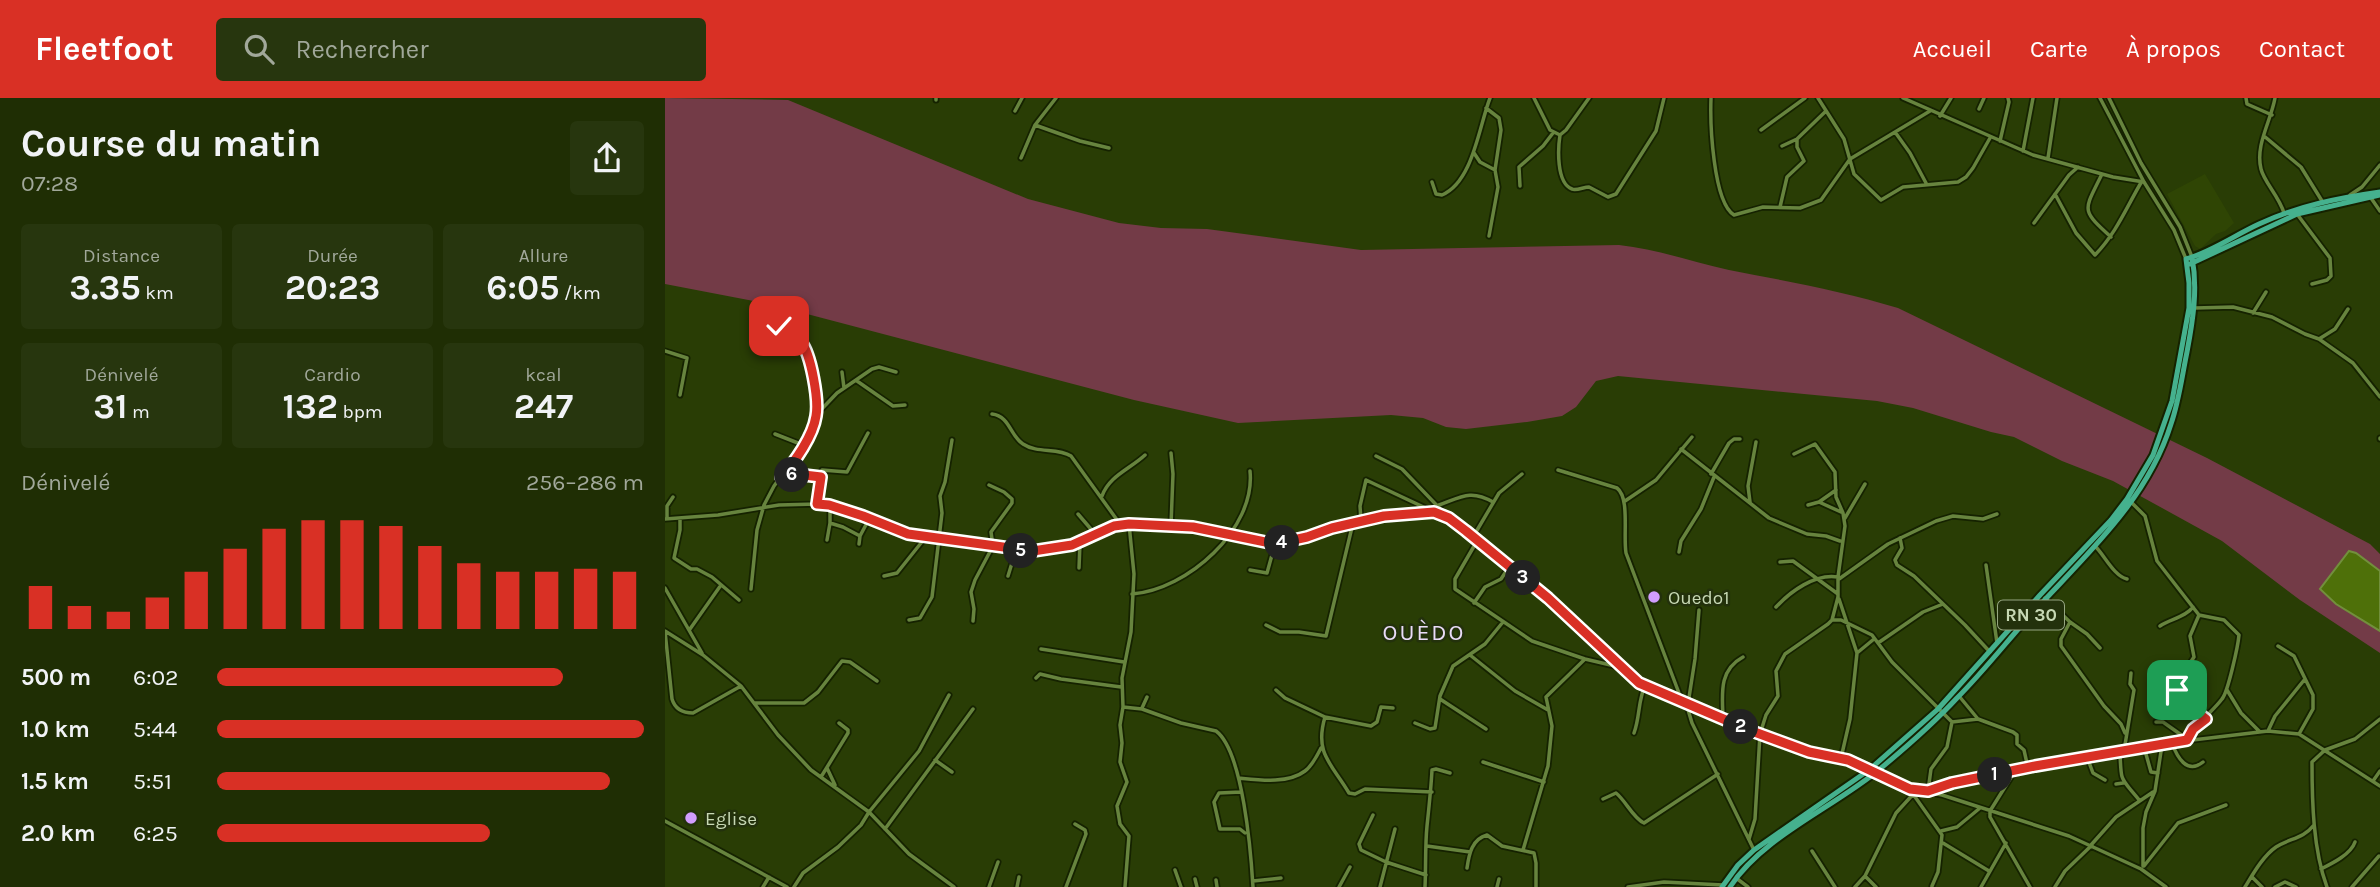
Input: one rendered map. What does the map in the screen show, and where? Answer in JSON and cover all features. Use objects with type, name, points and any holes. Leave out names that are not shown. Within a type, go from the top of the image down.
[{"type":"main road","points":[[2189,261],[2284,214],[2349,196],[2380,194]]},
{"type":"main road","points":[[2189,261],[2297,214],[2380,194]]},
{"type":"main road","name":"RN 30","points":[[1725,886],[1770,844],[1834,803],[1959,696],[2045,598],[2095,546],[2131,502],[2158,457],[2171,425],[2195,308],[2189,261]]},
{"type":"main road","name":"RN 30","points":[[1941,711],[1997,643],[2111,520],[2153,455],[2166,423],[2178,374],[2189,308],[2189,261]]},
{"type":"main road","name":"RN 30","points":[[1725,886],[1738,865],[1754,850],[1872,771]]},
{"type":"street","points":[[1015,111],[1022,98]]},
{"type":"street","points":[[1021,158],[1035,125],[1056,98]]},
{"type":"street","points":[[1433,182],[1436,194],[1447,193],[1454,186],[1474,153],[1490,98]]},
{"type":"street","points":[[1534,98],[1544,122],[1553,133],[1560,135]]},
{"type":"street","points":[[1589,98],[1560,135],[1558,159],[1561,175],[1568,187],[1575,190],[1589,187],[1608,197],[1613,196],[1638,163],[1656,131],[1664,98]]},
{"type":"street","points":[[1711,98],[1710,122],[1721,200],[1728,211],[1739,215],[1763,207],[1800,208],[1821,200],[1850,159],[1930,111]]},
{"type":"street","points":[[1761,130],[1805,98]]},
{"type":"street","points":[[1818,98],[1845,139],[1854,174],[1881,200],[1903,187],[1958,182],[1966,177],[1990,138]]},
{"type":"street","points":[[1903,98],[2024,151],[2102,174],[2143,182]]},
{"type":"street","points":[[1920,98],[1920,105]]},
{"type":"street","points":[[1940,116],[1951,98]]},
{"type":"street","points":[[1979,109],[1984,98]]},
{"type":"street","points":[[2000,141],[2008,98]]},
{"type":"street","points":[[2024,151],[2033,98]]},
{"type":"street","points":[[2048,159],[2057,98]]},
{"type":"street","points":[[2100,98],[2143,182],[2174,230],[2189,261]]},
{"type":"street","points":[[2109,98],[2141,163],[2180,228],[2189,261]]},
{"type":"street","points":[[2246,98],[2247,104],[2272,115]]},
{"type":"street","points":[[2275,98],[2261,145],[2261,170],[2279,197],[2284,214]]},
{"type":"street","points":[[1486,108],[1495,113],[1500,122],[1495,170],[1498,187],[1489,236]]},
{"type":"street","points":[[1781,146],[1797,139],[1826,111]]},
{"type":"street","points":[[1035,125],[1109,148]]},
{"type":"street","points":[[1895,132],[1926,183]]},
{"type":"street","points":[[1520,186],[1519,167],[1543,146],[1553,133]]},
{"type":"street","points":[[2264,136],[2301,167],[2323,202]]},
{"type":"street","points":[[1780,207],[1787,177],[1801,167],[1804,161],[1797,147],[1797,139]]},
{"type":"street","points":[[1474,153],[1480,162],[1495,170]]},
{"type":"street","points":[[1469,163],[1480,162]]},
{"type":"street","points":[[2349,196],[2362,187],[2380,165]]},
{"type":"street","points":[[2034,223],[2069,175],[2078,167]]},
{"type":"street","points":[[2102,174],[2089,201],[2088,213],[2111,237]]},
{"type":"street","points":[[2055,194],[2075,233],[2095,255],[2111,237],[2143,182]]},
{"type":"street","points":[[2371,198],[2380,211]]},
{"type":"street","points":[[2297,214],[2332,263],[2331,276],[2327,280],[2312,284]]},
{"type":"street","points":[[2253,313],[2266,292]]},
{"type":"street","points":[[2195,308],[2233,307],[2272,317],[2319,339],[2353,363],[2380,397]]},
{"type":"street","points":[[2319,339],[2335,329],[2348,309]]},
{"type":"street","points":[[779,326],[804,347],[814,381],[817,414]]},
{"type":"street","points":[[665,351],[687,358],[680,395]]},
{"type":"street","points":[[751,589],[757,530],[763,507],[803,445],[817,414],[837,393],[876,368],[896,372]]},
{"type":"street","points":[[842,372],[844,388]]},
{"type":"street","points":[[857,382],[893,405],[905,405]]},
{"type":"street","points":[[992,414],[1004,419],[1021,444],[1071,456],[1121,525]]},
{"type":"street","points":[[817,504],[822,470],[847,472],[868,433]]},
{"type":"street","points":[[775,435],[803,445]]},
{"type":"street","points":[[1625,501],[1656,480],[1692,437]]},
{"type":"street","points":[[1679,552],[1681,541],[1701,509],[1712,475],[1729,443],[1740,439]]},
{"type":"street","points":[[909,620],[920,618],[932,597],[942,513],[940,495],[945,482],[952,440]]},
{"type":"street","points":[[1751,504],[1748,486],[1756,442]]},
{"type":"street","points":[[1749,839],[1755,820],[1760,734],[1766,715],[1778,696],[1775,677],[1780,662],[1785,654],[1823,630],[1832,620],[1838,596],[1844,520],[1836,490],[1835,472],[1817,445],[1812,444],[1794,454]]},
{"type":"street","points":[[1681,449],[1769,518],[1793,530],[1842,539]]},
{"type":"street","points":[[1171,453],[1171,524]]},
{"type":"street","points":[[1101,497],[1104,489],[1115,477],[1134,466],[1145,455]]},
{"type":"street","points":[[1376,456],[1402,469],[1449,518],[1548,598],[1645,687],[1809,752],[1841,758],[1917,790],[1928,791],[2091,845],[2142,868],[2166,887]]},
{"type":"street","points":[[1558,470],[1620,489],[1625,501],[1626,553],[1692,723],[1754,850]]},
{"type":"street","points":[[1132,594],[1156,590],[1190,574],[1229,533],[1247,503],[1251,487],[1250,471]]},
{"type":"street","points":[[1522,474],[1499,493],[1493,502],[1454,582],[1455,589],[1532,641],[1585,659],[1621,667]]},
{"type":"street","points":[[781,477],[821,477]]},
{"type":"street","points":[[1361,521],[1360,506],[1366,480],[1449,518]]},
{"type":"street","points":[[1844,520],[1865,484]]},
{"type":"street","points":[[973,621],[972,586],[993,546],[991,532],[1009,508],[1012,499],[989,485]]},
{"type":"street","points":[[1808,505],[1819,502],[1836,490]]},
{"type":"street","points":[[1439,505],[1469,495],[1482,496],[1493,502]]},
{"type":"street","points":[[673,497],[667,506],[666,519],[718,515],[763,507],[829,505],[925,538],[1043,551],[1080,542],[1129,524],[1171,524],[1229,533],[1275,544],[1361,521],[1413,512],[1434,512]]},
{"type":"street","points":[[1819,502],[1843,513]]},
{"type":"street","points":[[2131,502],[2145,516],[2157,561],[2183,591],[2199,615],[2224,620],[2239,635],[2227,691],[2206,719],[2193,729],[2187,740]]},
{"type":"street","points":[[827,540],[829,505]]},
{"type":"street","points":[[1078,514],[1096,535]]},
{"type":"street","points":[[1776,607],[1791,591],[1818,578],[1838,578],[1900,538],[1936,521],[1953,516],[1983,519],[1997,514]]},
{"type":"street","points":[[680,518],[674,558],[691,569],[697,569],[712,577],[739,600]]},
{"type":"street","points":[[859,544],[869,519]]},
{"type":"street","points":[[830,523],[860,536]]},
{"type":"street","points":[[1266,625],[1280,632],[1326,636],[1353,523]]},
{"type":"street","points":[[1125,887],[1129,836],[1120,824],[1117,806],[1127,782],[1120,762],[1120,725],[1123,708],[1121,687],[1131,632],[1134,574],[1129,524]]},
{"type":"street","points":[[884,576],[897,573],[925,538]]},
{"type":"street","points":[[1900,538],[1902,548],[1895,562],[1914,576],[1990,652]]},
{"type":"street","points":[[1079,568],[1080,542]]},
{"type":"street","points":[[1249,570],[1267,573],[1275,544]]},
{"type":"street","points":[[2095,546],[2105,555],[2119,576],[2127,579]]},
{"type":"street","points":[[1008,576],[1016,550]]},
{"type":"street","points":[[1780,562],[1793,561],[1838,596],[1848,624],[1857,653],[1851,710],[1841,758]]},
{"type":"street","points":[[1986,565],[1997,643]]},
{"type":"street","points":[[1474,603],[1485,587],[1501,579],[1509,567]]},
{"type":"street","points":[[689,630],[721,585]]},
{"type":"street","points":[[665,588],[703,655]]},
{"type":"street","points":[[2045,598],[2101,648]]},
{"type":"street","points":[[1878,643],[1923,612],[1943,604]]},
{"type":"street","points":[[2160,626],[2170,619],[2187,614],[2193,607]]},
{"type":"street","points":[[1685,702],[1695,659],[1699,610]]},
{"type":"street","points":[[2199,615],[2190,636],[2194,657],[2182,675],[2176,693],[2206,719]]},
{"type":"street","points":[[1832,620],[1841,620],[1868,632],[1892,662],[1952,722]]},
{"type":"street","points":[[1415,723],[1434,729],[1438,722],[1440,699],[1453,666],[1490,639],[1503,622]]},
{"type":"street","points":[[2070,622],[2061,639],[2061,646],[2104,706],[2121,724],[2125,733]]},
{"type":"street","points":[[665,631],[672,699],[680,711],[693,713],[741,686]]},
{"type":"street","points":[[665,631],[703,655],[741,686],[791,750],[821,777],[869,812],[921,864],[954,887]]},
{"type":"street","points":[[665,643],[675,637]]},
{"type":"street","points":[[1857,653],[1874,639]]},
{"type":"street","points":[[2277,646],[2294,656],[2310,687],[2314,704],[2298,734]]},
{"type":"street","points":[[1041,649],[1124,662]]},
{"type":"street","points":[[1470,655],[1515,691],[1550,711]]},
{"type":"street","points":[[1723,718],[1723,681],[1729,669],[1743,657]]},
{"type":"street","points":[[1523,850],[1543,782],[1552,730],[1546,697],[1585,659]]},
{"type":"street","points":[[754,703],[804,703],[818,692],[842,661],[850,662],[877,681]]},
{"type":"street","points":[[2131,673],[2130,684],[2134,690],[2119,771],[2123,783],[2140,801]]},
{"type":"street","points":[[1036,678],[1043,674],[1121,687]]},
{"type":"street","points":[[2268,732],[2275,716],[2305,679]]},
{"type":"street","points":[[1635,733],[1645,687]]},
{"type":"street","points":[[1276,690],[1285,698],[1325,718],[1371,726],[1377,722],[1381,707],[1393,708]]},
{"type":"street","points":[[2227,691],[2241,713],[2260,732]]},
{"type":"street","points":[[795,887],[803,873],[855,832],[917,755],[949,695]]},
{"type":"street","points":[[1959,696],[1979,719]]},
{"type":"street","points":[[1142,709],[1147,697]]},
{"type":"street","points":[[1440,699],[1486,729]]},
{"type":"street","points":[[1123,708],[1142,709],[1172,721],[1221,734],[1231,754],[1242,792],[1253,887]]},
{"type":"street","points":[[885,829],[973,709]]},
{"type":"street","points":[[1239,778],[1268,780],[1305,771],[1321,747],[1325,718]]},
{"type":"street","points":[[1952,722],[1979,719],[2017,736],[2017,744],[2024,750],[2028,768]]},
{"type":"street","points":[[2326,887],[2314,825],[2312,762],[2325,750],[2355,739],[2380,719]]},
{"type":"street","points":[[1928,791],[1931,769],[1947,747],[1952,722]]},
{"type":"street","points":[[2156,722],[2163,722],[2187,740]]},
{"type":"street","points":[[821,777],[848,733],[839,723]]},
{"type":"street","points":[[2172,729],[2178,758],[2189,767],[2195,768],[2203,762]]},
{"type":"street","points":[[1928,791],[1952,783],[2087,757],[2187,740],[2260,732],[2298,734],[2380,786]]},
{"type":"street","points":[[2142,868],[2145,812],[2155,791],[2162,745]]},
{"type":"street","points":[[1321,747],[1325,757],[1352,794],[1365,789],[1432,793]]},
{"type":"street","points":[[2144,747],[2151,772],[2158,773]]},
{"type":"street","points":[[2087,757],[2093,773],[2105,780]]},
{"type":"street","points":[[936,761],[952,772]]},
{"type":"street","points":[[1483,762],[1543,782]]},
{"type":"street","points":[[827,768],[836,788]]},
{"type":"street","points":[[1425,887],[1433,769],[1450,773]]},
{"type":"street","points":[[2015,771],[1990,811],[1990,817],[2030,887]]},
{"type":"street","points":[[2373,781],[2380,771]]},
{"type":"street","points":[[1603,799],[1616,793],[1638,820],[1644,823],[1718,775]]},
{"type":"street","points":[[2116,784],[2123,783]]},
{"type":"street","points":[[1855,887],[1865,876],[1896,813],[1917,790]]},
{"type":"street","points":[[2055,887],[2065,871],[2116,817],[2155,791]]},
{"type":"street","points":[[1242,792],[1219,793],[1214,802],[1220,829],[1240,829],[1247,834]]},
{"type":"street","points":[[1913,794],[1941,831],[1938,872],[1932,886]]},
{"type":"street","points":[[2142,868],[2178,823],[2226,805]]},
{"type":"street","points":[[1941,831],[1957,827],[1980,808]]},
{"type":"street","points":[[1373,815],[1359,848],[1386,862],[1426,875]]},
{"type":"street","points":[[665,821],[787,887]]},
{"type":"street","points":[[1066,887],[1086,834],[1083,828],[1075,824]]},
{"type":"street","points":[[2245,887],[2269,853],[2277,846],[2301,837],[2314,825]]},
{"type":"street","points":[[1380,887],[1395,829]]},
{"type":"street","points":[[1467,868],[1469,852],[1485,835],[1502,846],[1535,855],[1536,887]]},
{"type":"street","points":[[1942,842],[1989,871]]},
{"type":"street","points":[[2321,869],[2349,851],[2355,842]]},
{"type":"street","points":[[1981,887],[2006,843]]},
{"type":"street","points":[[1427,846],[1469,852]]},
{"type":"street","points":[[1812,851],[1835,887]]},
{"type":"street","points":[[2352,887],[2379,856]]},
{"type":"street","points":[[989,887],[998,862]]},
{"type":"street","points":[[1339,887],[1350,867]]},
{"type":"street","points":[[1175,870],[1181,887]]},
{"type":"street","points":[[1865,876],[1876,887]]},
{"type":"street","points":[[763,887],[769,877]]},
{"type":"street","points":[[1017,887],[1019,877]]},
{"type":"street","points":[[2252,877],[2262,887]]},
{"type":"street","points":[[1253,881],[1281,878]]},
{"type":"street","points":[[1736,878],[1748,887]]},
{"type":"street","points":[[1195,879],[1197,887]]},
{"type":"street","points":[[1497,887],[1499,879]]},
{"type":"street","points":[[1216,880],[1217,887]]},
{"type":"street","points":[[1628,887],[1664,882],[1725,886]]},
{"type":"street","points":[[2276,887],[2285,882],[2296,887]]},
{"type":"shaded area","points":[[665,98],[788,100],[1028,199],[1119,223],[1161,228],[1207,229],[1361,250],[1619,245],[1835,291],[1898,308],[2207,458],[2370,544],[2380,554],[2380,571],[2367,562],[2336,604],[2380,631],[2380,653],[2300,600],[2222,541],[2113,481],[2062,461],[2014,437],[1913,408],[1877,401],[1618,376],[1596,381],[1576,407],[1562,416],[1527,422],[1466,429],[1446,427],[1423,418],[1391,415],[1238,423],[1134,400],[769,304],[665,284]]},
{"type":"shaded area","points":[[2205,174],[2234,223],[2225,231],[2216,234],[2200,249],[2195,246],[2167,194]]},
{"type":"shaded area","points":[[2349,551],[2356,553],[2380,571],[2380,631],[2336,604],[2320,589]]},
{"type":"place","name":"Ouedo1","points":[[1654,597]]},
{"type":"place","name":"Eglise","points":[[691,818]]},
{"type":"district","name":"OUÈDO","points":[[1424,632]]},
{"type":"route","points":[[779,326],[804,347],[814,381],[817,414],[801,449],[781,477],[821,477],[817,504],[863,516],[908,534],[937,540],[985,543],[1024,551],[1043,551],[1080,542],[1114,526],[1171,524],[1229,533],[1275,544],[1384,516],[1434,512],[1449,518],[1548,598],[1639,683],[1749,730],[1809,752],[1848,760],[1910,789],[1928,791],[1952,783],[2035,766],[2187,740],[2193,729],[2206,719],[2180,699],[2177,690]]}]
